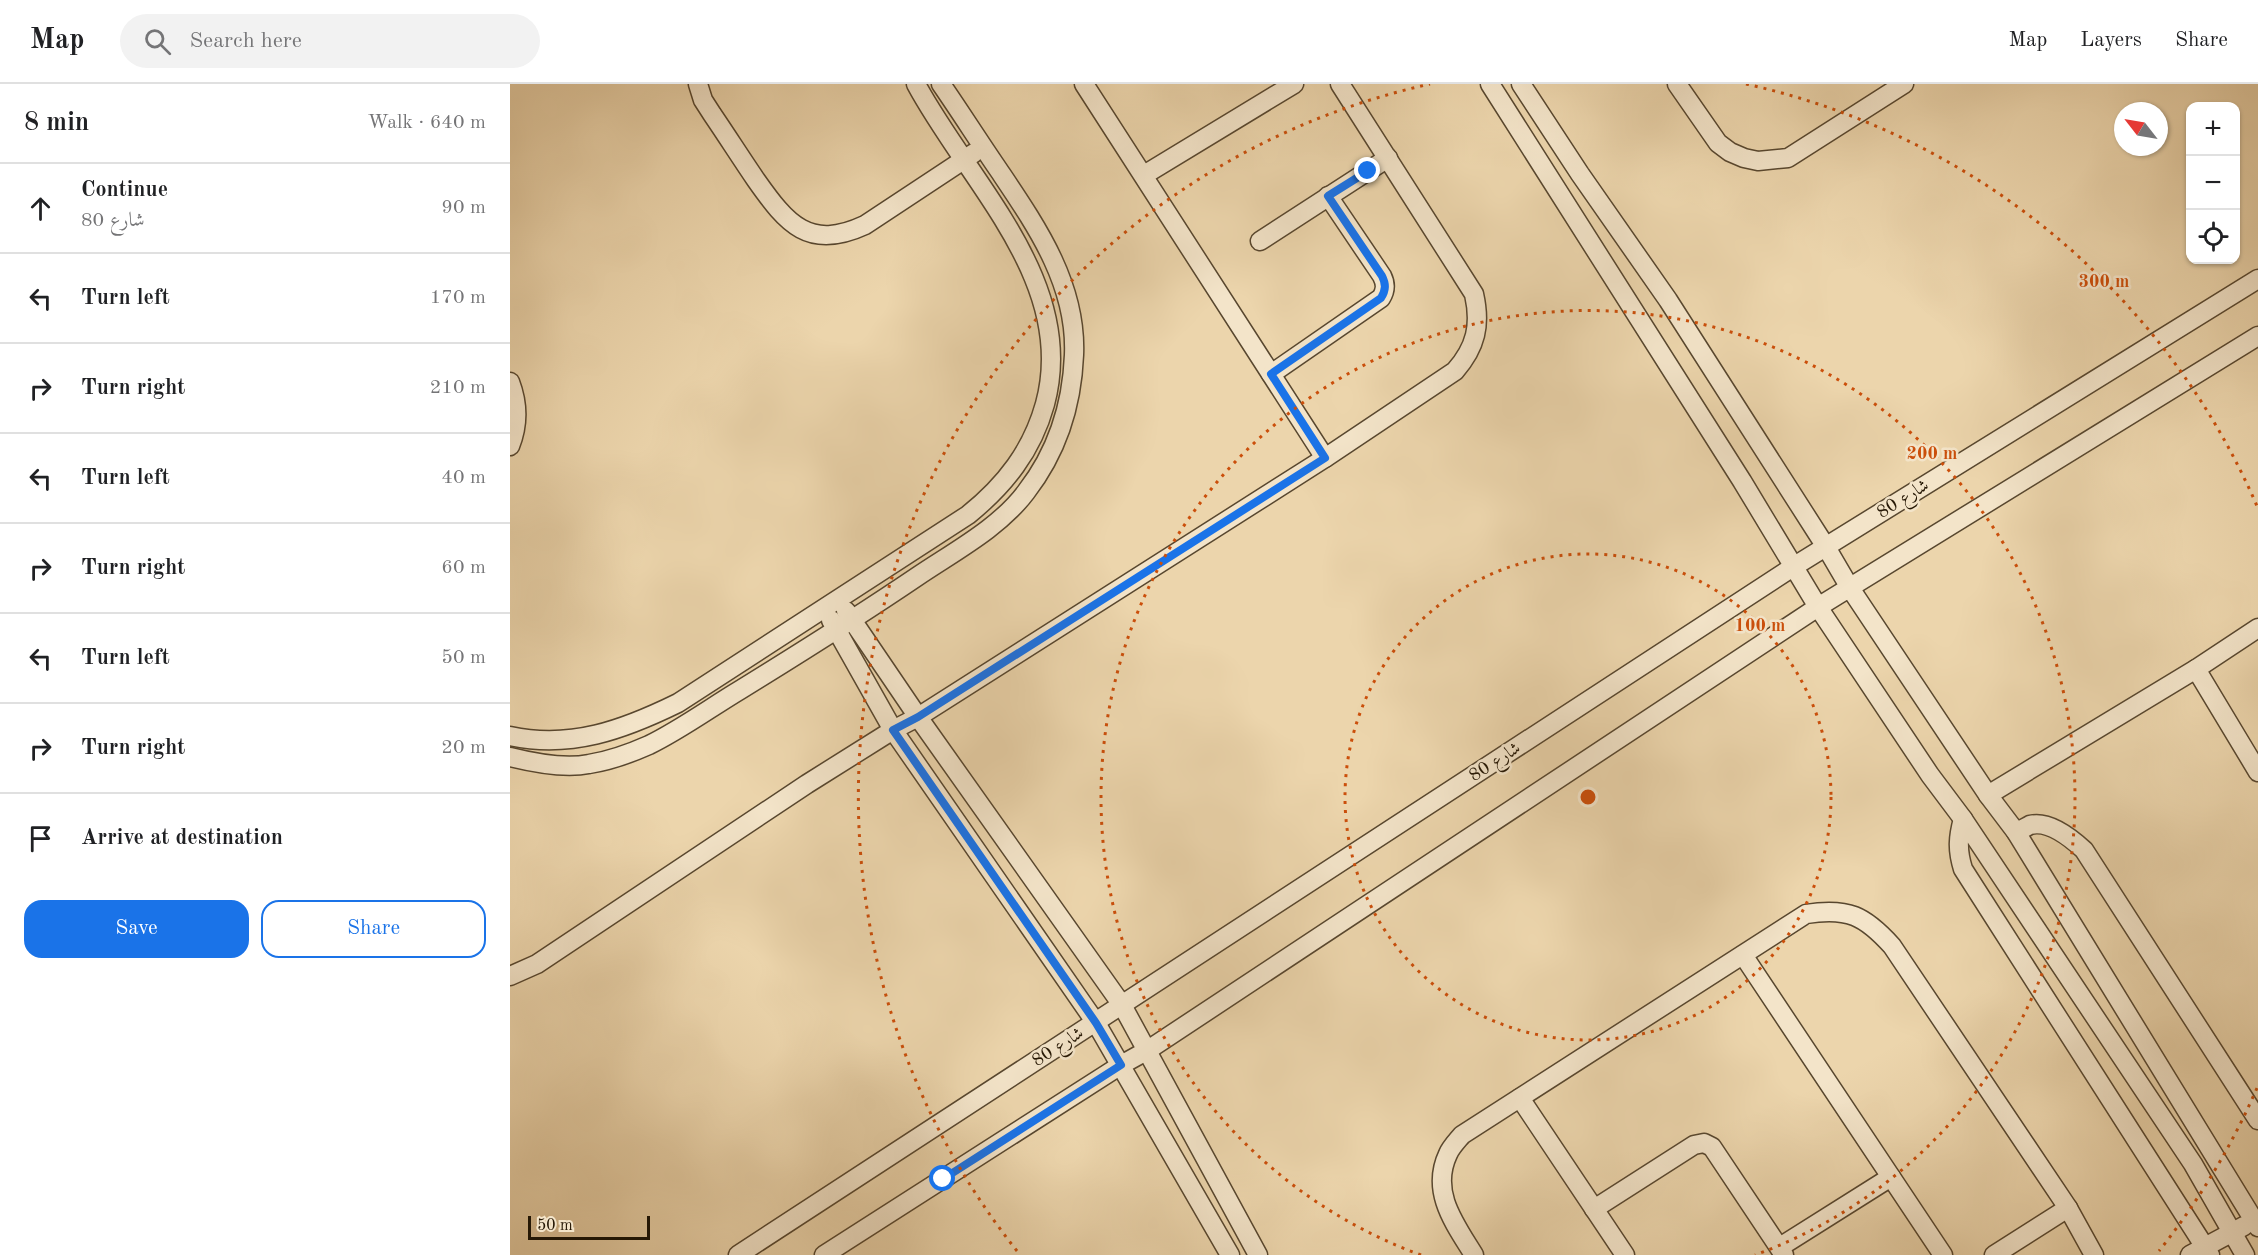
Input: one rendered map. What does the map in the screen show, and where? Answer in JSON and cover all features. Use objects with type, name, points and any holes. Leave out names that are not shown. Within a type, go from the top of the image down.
[{"type":"street","points":[[698,84],[703,100],[775,207],[789,222],[807,232],[827,235],[847,233],[865,225],[984,147]]},
{"type":"street","points":[[510,736],[540,741],[573,740],[646,719],[678,703],[968,515],[992,495],[1029,447],[1041,419],[1049,390],[1052,359],[1046,312],[1030,267],[916,84]]},
{"type":"street","points":[[510,757],[554,764],[587,765],[649,745],[845,626],[1006,514],[1041,472],[1059,434],[1071,394],[1074,352],[1072,318],[1064,284],[1038,231],[941,84]]},
{"type":"street","points":[[1144,175],[1294,84]]},
{"type":"street","points":[[510,976],[537,964],[807,784],[918,717],[1325,458],[1455,371],[1474,344],[1478,327],[1476,302],[1466,279],[1340,84]]},
{"type":"street","points":[[1490,84],[1742,481],[1818,607],[1930,775],[1963,819],[2193,1164],[2245,1255]]},
{"type":"street","points":[[1521,84],[1580,174],[1668,300],[1827,547],[1850,588],[1988,795],[2016,832],[2256,1224],[2233,1232],[2201,1252],[1962,869],[1958,855],[1958,840],[1963,819]]},
{"type":"street","points":[[1677,84],[1718,142],[1730,152],[1744,158],[1773,161],[1788,158],[1904,84]]},
{"type":"street","points":[[1090,86],[1144,175],[1325,458]]},
{"type":"street","points":[[1260,241],[1388,158]]},
{"type":"street","points":[[1271,374],[1381,298],[1384,293],[1385,281],[1328,196]]},
{"type":"street","name":"شارع 80","points":[[738,1255],[1793,567],[2258,279]]},
{"type":"street","points":[[824,1255],[1148,1050],[1818,607],[2258,336]]},
{"type":"street","points":[[510,382],[517,400],[517,421],[510,446]]},
{"type":"street","points":[[831,604],[845,626],[918,717],[1122,1005],[1258,1255]]},
{"type":"street","points":[[845,626],[893,730],[1096,1023],[1230,1255]]},
{"type":"street","points":[[1988,795],[2196,669],[2258,628]]},
{"type":"street","points":[[2196,669],[2258,772]]},
{"type":"street","points":[[2016,832],[2032,824],[2047,827],[2060,832],[2084,849],[2252,1095],[2258,1120]]},
{"type":"street","points":[[1474,1255],[1443,1200],[1441,1176],[1448,1154],[1462,1135],[1806,914],[1824,911],[1843,912],[1860,918],[1876,928],[1892,946],[2068,1208],[2094,1255]]},
{"type":"street","points":[[1743,955],[1943,1255]]},
{"type":"street","points":[[1520,1098],[1625,1255]]},
{"type":"street","points":[[1594,1209],[1694,1145],[1704,1143],[1712,1147],[1782,1251],[1892,1178]]},
{"type":"street","points":[[1994,1255],[2068,1208]]},
{"type":"route","points":[[943,1179],[1121,1065],[1096,1023],[893,730],[918,717],[1325,458],[1271,374],[1381,298],[1384,293],[1385,281],[1328,196],[1368,171]]}]
